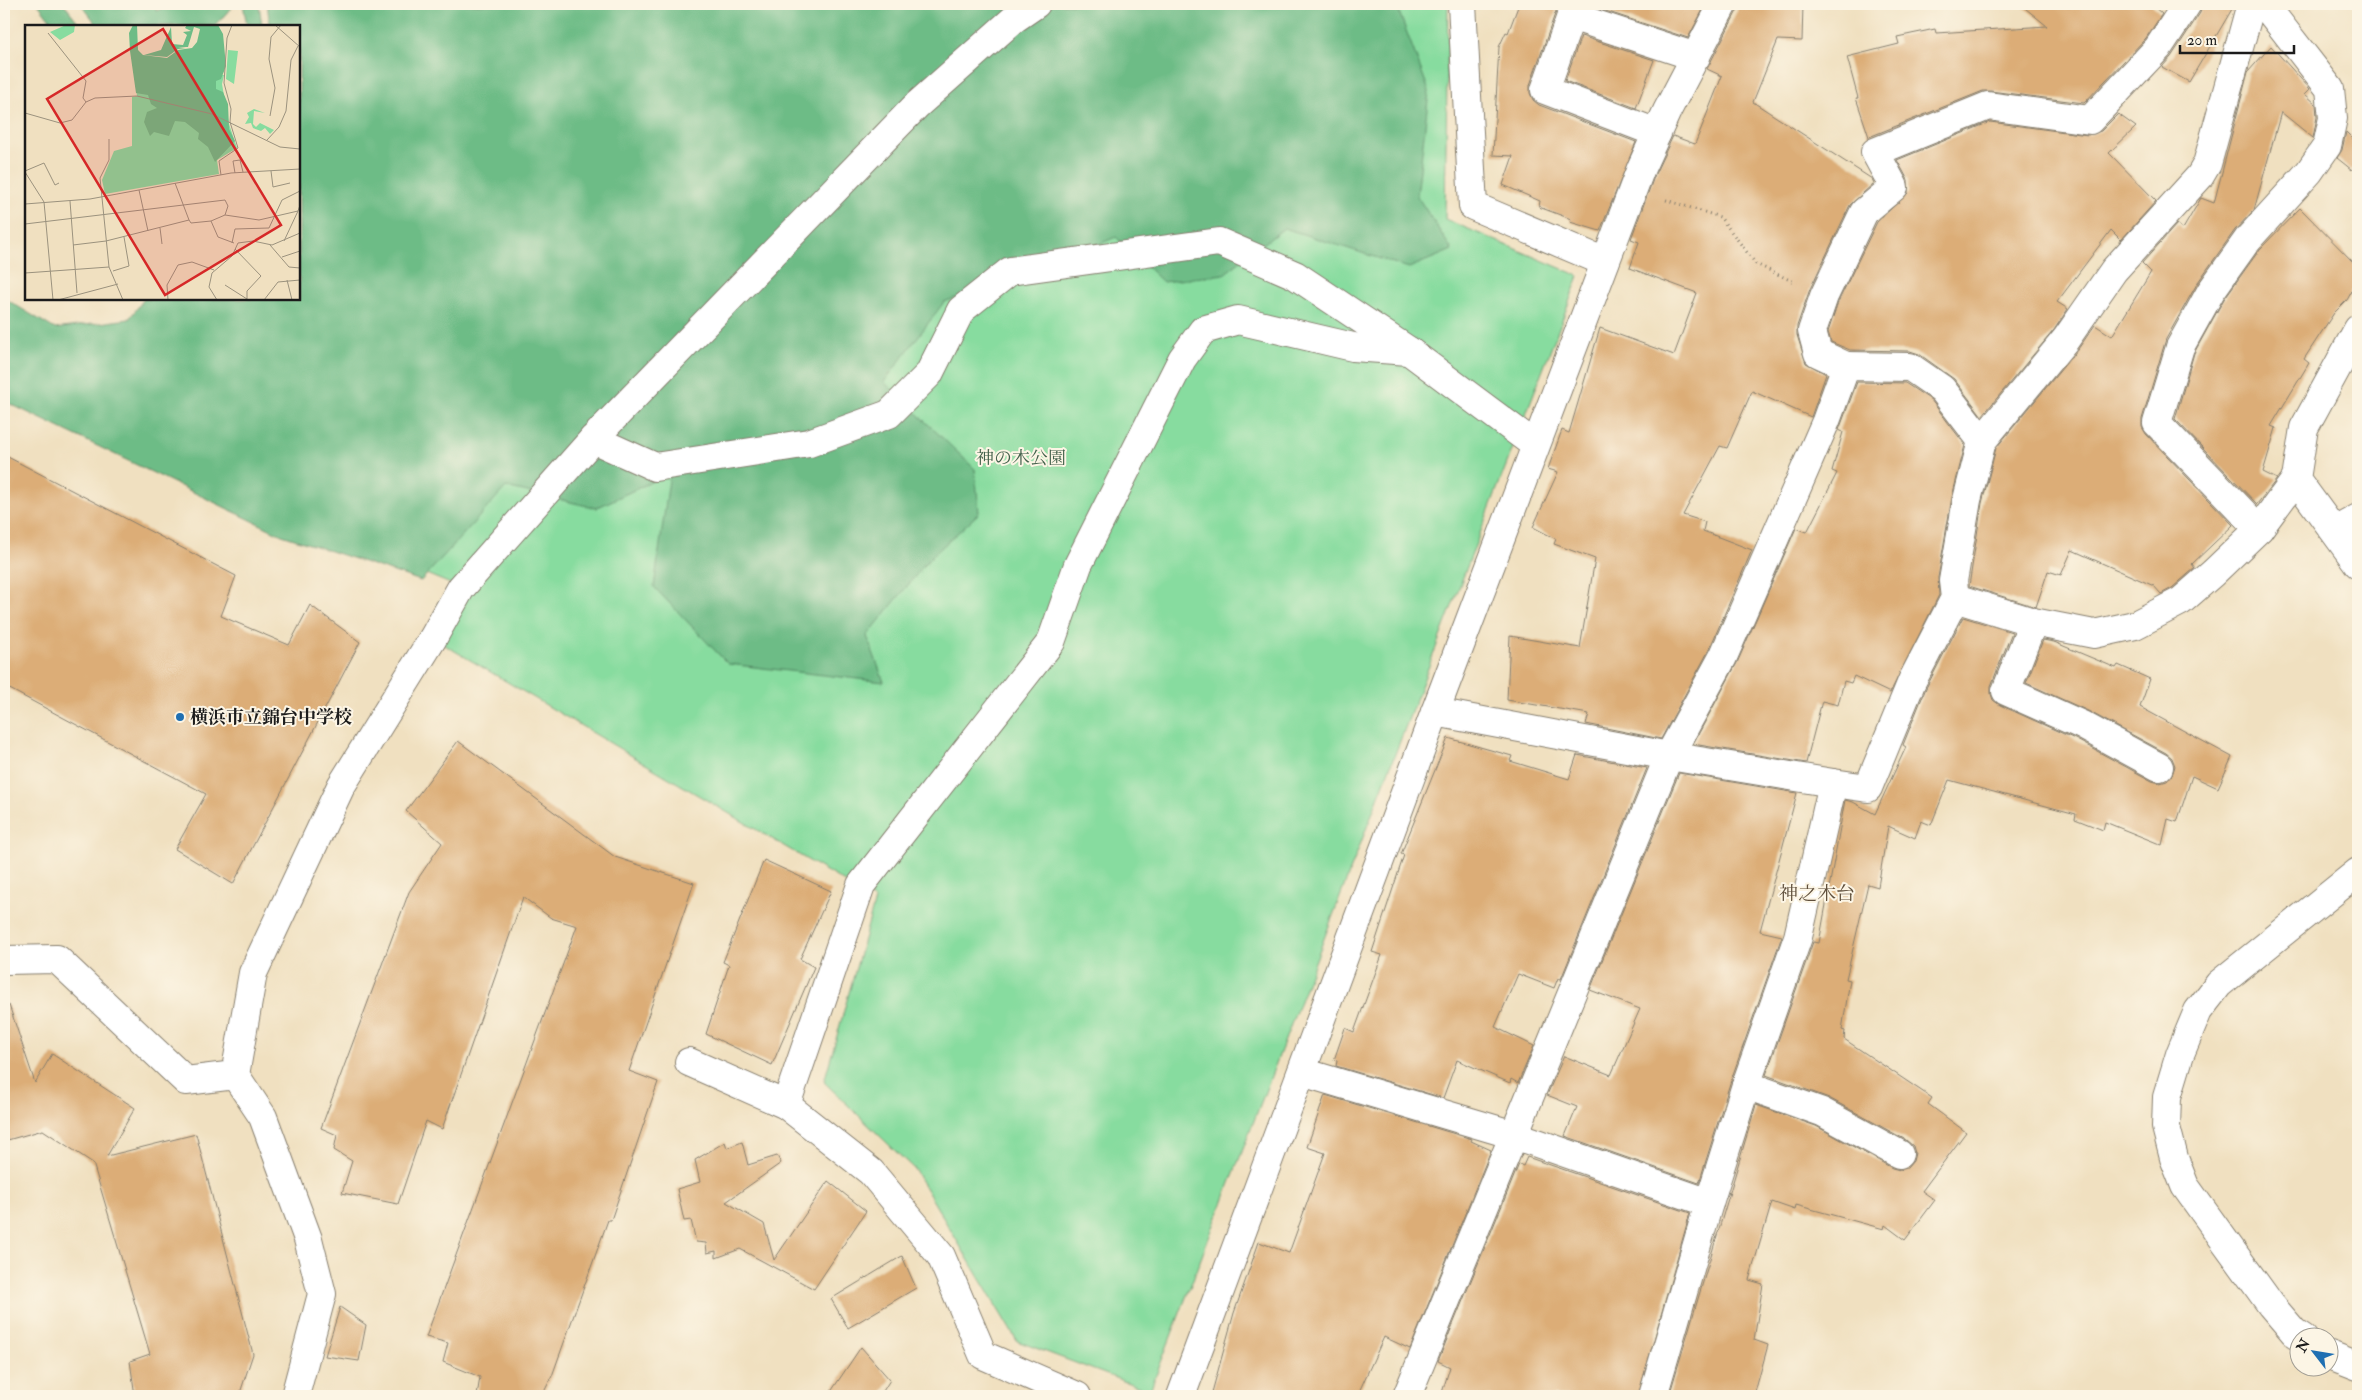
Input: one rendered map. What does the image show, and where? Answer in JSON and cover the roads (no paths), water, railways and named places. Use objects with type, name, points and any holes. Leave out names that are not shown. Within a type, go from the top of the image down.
[{"type":"street","points":[[295,1396],[322,1294],[308,1239],[263,1117],[235,1074],[253,973],[341,786],[434,638],[460,588],[593,439],[917,106],[1014,19],[1036,4]]},
{"type":"street","points":[[1462,4],[1473,206],[1605,262]]},
{"type":"street","points":[[1181,1396],[1435,712],[1633,190],[1657,133],[1723,4]]},
{"type":"street","points":[[1982,441],[1942,388],[1910,366],[1846,366],[1818,353],[1812,331],[1824,296],[1864,212],[1894,187],[1875,152],[1988,106],[2090,120],[2158,48],[2188,4]]},
{"type":"street","points":[[1435,712],[1669,756],[1868,788],[1912,680],[1955,598],[1954,572],[1967,500],[1982,441],[2066,339],[2114,270],[2200,176],[2207,164],[2251,4]]},
{"type":"street","points":[[2259,529],[2157,423],[2180,346],[2211,291],[2248,239],[2309,172],[2327,146],[2333,118],[2330,89],[2264,4]]},
{"type":"street","points":[[1657,133],[1545,90],[1571,16],[1696,57]]},
{"type":"street","points":[[593,439],[655,467],[809,443],[889,414],[929,374],[961,310],[1010,271],[1218,242],[1295,275],[1409,351],[1536,445]]},
{"type":"street","points":[[786,1105],[861,885],[1051,642],[1078,565],[1182,359],[1203,330],[1238,320],[1353,347],[1409,351]]},
{"type":"street","points":[[1955,598],[2033,622],[2094,634],[2136,625],[2180,601],[2213,573],[2259,529],[2296,479],[2304,428],[2358,329]]},
{"type":"street","points":[[1407,1396],[1669,756],[1723,657],[1826,421],[1846,366]]},
{"type":"street","points":[[2296,479],[2347,525],[2358,564]]},
{"type":"street","points":[[2033,622],[2006,691],[2082,725],[2159,767]]},
{"type":"street","points":[[1654,1396],[1709,1203],[1746,1085],[1798,937],[1833,783]]},
{"type":"street","points":[[2291,1328],[2185,1186],[2174,1158],[2166,1126],[2167,1097],[2180,1054],[2198,1011],[2219,984],[2358,872]]},
{"type":"street","points":[[4,960],[57,959],[186,1081],[235,1074]]},
{"type":"street","points":[[689,1062],[786,1105],[871,1172],[941,1256],[983,1355],[1077,1396]]},
{"type":"street","points":[[1302,1072],[1514,1135],[1709,1203]]},
{"type":"street","points":[[1746,1085],[1822,1112],[1899,1154]]},
{"type":"street","points":[[2340,1358],[2358,1366]]},
{"type":"place","name":"横浜市立錦台中学校","points":[[180,717]]},
{"type":"district","name":"神之木台","points":[[1817,894]]},
{"type":"park label","name":"神の木公園","points":[[1021,458]]}]
